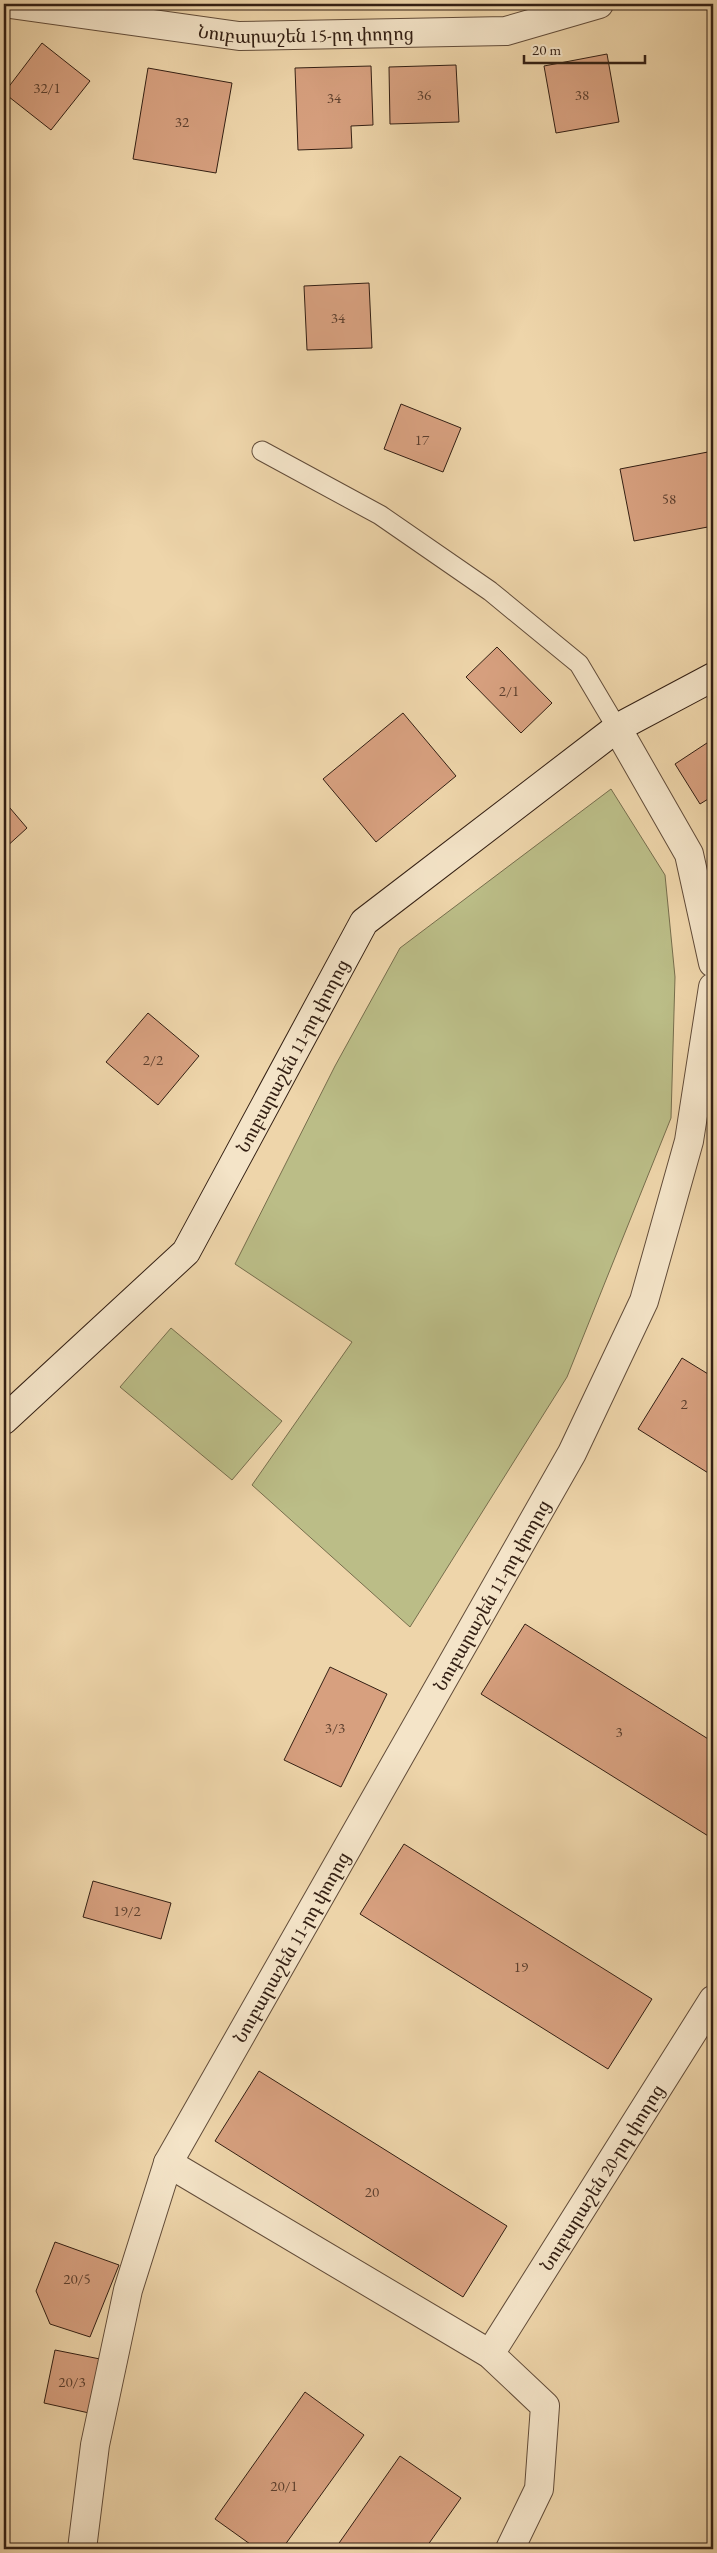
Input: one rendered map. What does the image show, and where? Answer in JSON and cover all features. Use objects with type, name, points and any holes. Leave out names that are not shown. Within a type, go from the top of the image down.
[{"type":"street","name":"Նուբարաշեն 15-րդ փողոց","points":[[10,4],[239,36],[506,31],[599,4]]},
{"type":"street","name":"Նուբարաշեն 11-րդ փողոց","points":[[4,1420],[186,1252],[364,922],[617,728],[644,716],[713,677]]},
{"type":"street","points":[[617,728],[689,854],[713,963]]},
{"type":"street","name":"Նուբարաշեն 11-րդ փողոց","points":[[82,2549],[95,2445],[128,2290],[168,2163],[572,1454],[644,1301],[689,1141],[713,987]]},
{"type":"street","name":"Նուբարաշեն 20-րդ փողոց","points":[[490,2354],[713,2000]]},
{"type":"street","points":[[168,2163],[490,2354],[545,2406],[539,2489],[510,2549]]},
{"type":"lane","points":[[262,451],[380,515],[490,591],[579,664],[617,728]]},
{"type":"green space","points":[[611,789],[665,875],[675,977],[671,1118],[567,1377],[410,1627],[252,1485],[352,1342],[235,1264],[335,1066],[400,948]]},
{"type":"green space","points":[[171,1328],[282,1421],[232,1480],[120,1387]]},
{"type":"building","points":[[42,43],[90,81],[51,130],[4,93]]},
{"type":"building","points":[[607,54],[619,122],[556,133],[544,66]]},
{"type":"building","points":[[456,65],[459,122],[390,124],[389,67]]},
{"type":"building","points":[[371,66],[373,125],[351,126],[352,148],[298,150],[295,68]]},
{"type":"building","points":[[148,68],[232,83],[216,173],[133,159]]},
{"type":"building","points":[[369,283],[372,348],[307,350],[304,286]]},
{"type":"building","points":[[401,404],[461,428],[443,472],[384,449]]},
{"type":"building","points":[[713,451],[713,526],[634,541],[620,469]]},
{"type":"building","points":[[497,647],[552,703],[521,733],[466,677]]},
{"type":"building","points":[[403,713],[456,776],[376,842],[323,779]]},
{"type":"building","points":[[713,739],[713,796],[700,804],[675,764]]},
{"type":"building","points":[[4,801],[27,828],[4,849]]},
{"type":"building","points":[[148,1013],[199,1056],[158,1105],[106,1062]]},
{"type":"building","points":[[682,1358],[713,1377],[713,1476],[638,1429]]},
{"type":"building","points":[[525,1624],[713,1742],[713,1839],[481,1694]]},
{"type":"building","points":[[330,1667],[387,1694],[341,1787],[284,1760]]},
{"type":"building","points":[[404,1844],[652,1999],[608,2069],[360,1914]]},
{"type":"building","points":[[93,1881],[171,1903],[161,1939],[83,1917]]},
{"type":"building","points":[[259,2071],[507,2226],[463,2297],[215,2141]]},
{"type":"building","points":[[55,2242],[119,2265],[90,2337],[50,2324],[36,2291]]},
{"type":"building","points":[[55,2350],[100,2359],[89,2413],[44,2403]]},
{"type":"building","points":[[305,2392],[364,2435],[282,2549],[257,2549],[215,2519]]},
{"type":"building","points":[[400,2456],[461,2498],[425,2549],[342,2549],[337,2546]]}]
